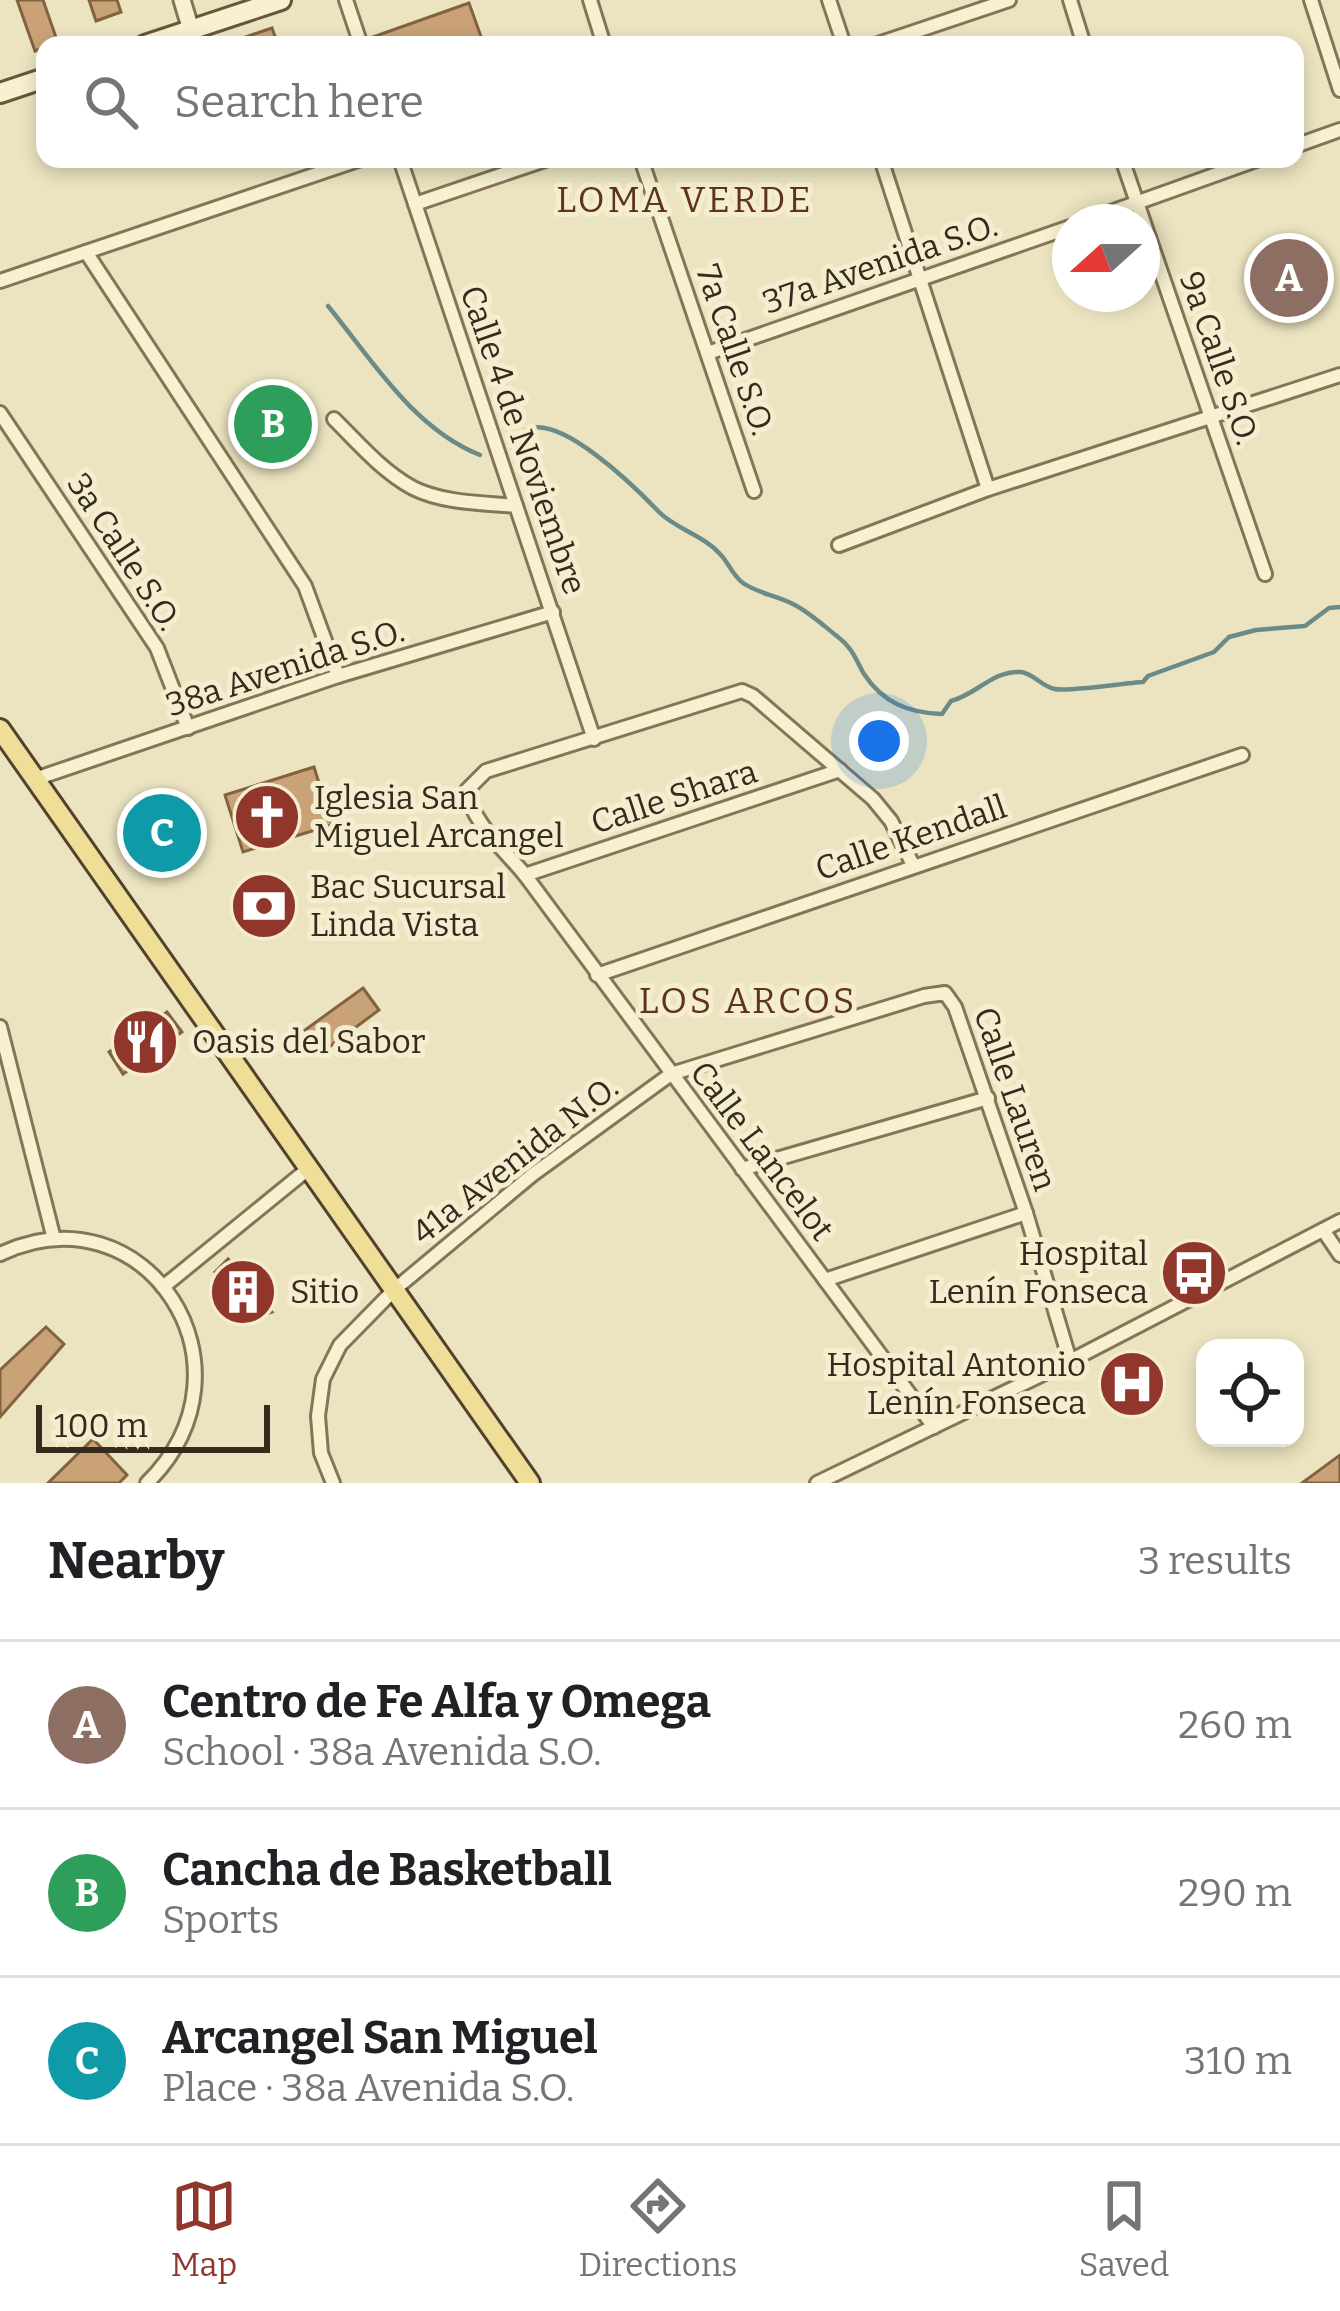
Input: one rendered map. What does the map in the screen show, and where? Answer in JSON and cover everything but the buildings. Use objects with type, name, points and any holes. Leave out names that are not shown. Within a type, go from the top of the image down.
[{"type":"main road","points":[[173,36],[281,0]]},
{"type":"main road","points":[[0,93],[36,81]]},
{"type":"main road","points":[[0,729],[7,754],[35,778],[530,1483]]},
{"type":"street","points":[[182,0],[191,30]]},
{"type":"street","points":[[346,0],[358,36]]},
{"type":"street","points":[[590,0],[601,36]]},
{"type":"street","points":[[830,0],[841,36]]},
{"type":"street","points":[[902,36],[1009,0]]},
{"type":"street","points":[[1070,0],[1081,36]]},
{"type":"street","points":[[1311,0],[1340,91]]},
{"type":"street","points":[[1304,143],[1340,130]]},
{"type":"street","points":[[0,281],[334,168]]},
{"type":"street","name":"Calle 4 de Noviembre","points":[[403,168],[594,739]]},
{"type":"street","points":[[415,204],[521,168]]},
{"type":"street","name":"7a Calle S.O.","points":[[644,168],[754,491]]},
{"type":"street","points":[[884,168],[988,489]]},
{"type":"street","name":"9a Calle S.O.","points":[[1125,168],[1265,574]]},
{"type":"street","points":[[1136,203],[1234,168]]},
{"type":"street","name":"37a Avenida S.O.","points":[[708,353],[1052,232]]},
{"type":"street","points":[[86,252],[305,586],[338,676]]},
{"type":"street","points":[[839,545],[988,489],[1340,375]]},
{"type":"street","name":"3a Calle S.O.","points":[[0,413],[157,648],[188,728]]},
{"type":"street","points":[[334,419],[414,489],[516,506]]},
{"type":"street","name":"38a Avenida S.O.","points":[[35,778],[338,676],[554,612]]},
{"type":"street","points":[[594,739],[742,691],[840,770],[891,821],[913,866]]},
{"type":"street","name":"Calle Lancelot","points":[[594,739],[486,771],[467,790],[469,803],[934,1427]]},
{"type":"street","name":"Calle Kendall","points":[[597,975],[1242,755]]},
{"type":"street","name":"Calle Shara","points":[[525,875],[840,770]]},
{"type":"street","name":"Calle Lauren","points":[[671,1074],[945,993],[955,1007],[988,1099],[1070,1361]]},
{"type":"street","points":[[0,1028],[54,1239]]},
{"type":"street","name":"41a Avenida N.O.","points":[[333,1483],[321,1453],[318,1416],[323,1379],[340,1345],[394,1290],[532,1175],[671,1074]]},
{"type":"street","points":[[742,1169],[988,1099]]},
{"type":"street","points":[[163,1287],[308,1169]]},
{"type":"street","points":[[825,1280],[1026,1213]]},
{"type":"street","points":[[817,1483],[1070,1361],[1340,1221]]},
{"type":"street","points":[[1323,1230],[1340,1255]]},
{"type":"street","points":[[0,1254],[54,1239],[85,1241],[115,1250],[163,1287],[186,1321],[197,1361],[196,1402],[182,1441],[156,1480]]},
{"type":"green space","points":[[290,385],[315,420],[255,462],[230,427]]},
{"type":"waterway","points":[[328,306],[414,410],[434,428],[480,455]]},
{"type":"waterway","points":[[513,447],[523,432],[537,427],[555,431],[595,454],[666,518],[713,547],[743,583],[799,607],[843,641],[880,692],[919,711],[942,714],[951,701],[1011,672],[1025,673],[1063,690],[1143,682],[1214,652],[1229,637],[1305,626],[1329,608],[1340,607]]},
{"type":"place","name":"Centro de Fe Alfa y Omega","points":[[1289,278]]},
{"type":"place","name":"Cancha de Basketball","points":[[273,424]]},
{"type":"place","name":"Iglesia San Miguel Arcangel","points":[[267,817]]},
{"type":"place","name":"Arcangel San Miguel","points":[[162,833]]},
{"type":"place","name":"Bac Sucursal Linda Vista","points":[[264,906]]},
{"type":"place","name":"Oasis del Sabor","points":[[145,1042]]},
{"type":"place","name":"Hospital Lenín Fonseca","points":[[1194,1273]]},
{"type":"place","name":"Sitio","points":[[243,1292]]},
{"type":"place","name":"Hospital Antonio Lenín Fonseca","points":[[1132,1384]]},
{"type":"district","name":"LOMA VERDE","points":[[685,200]]},
{"type":"district","name":"LOS ARCOS","points":[[748,1001]]}]
